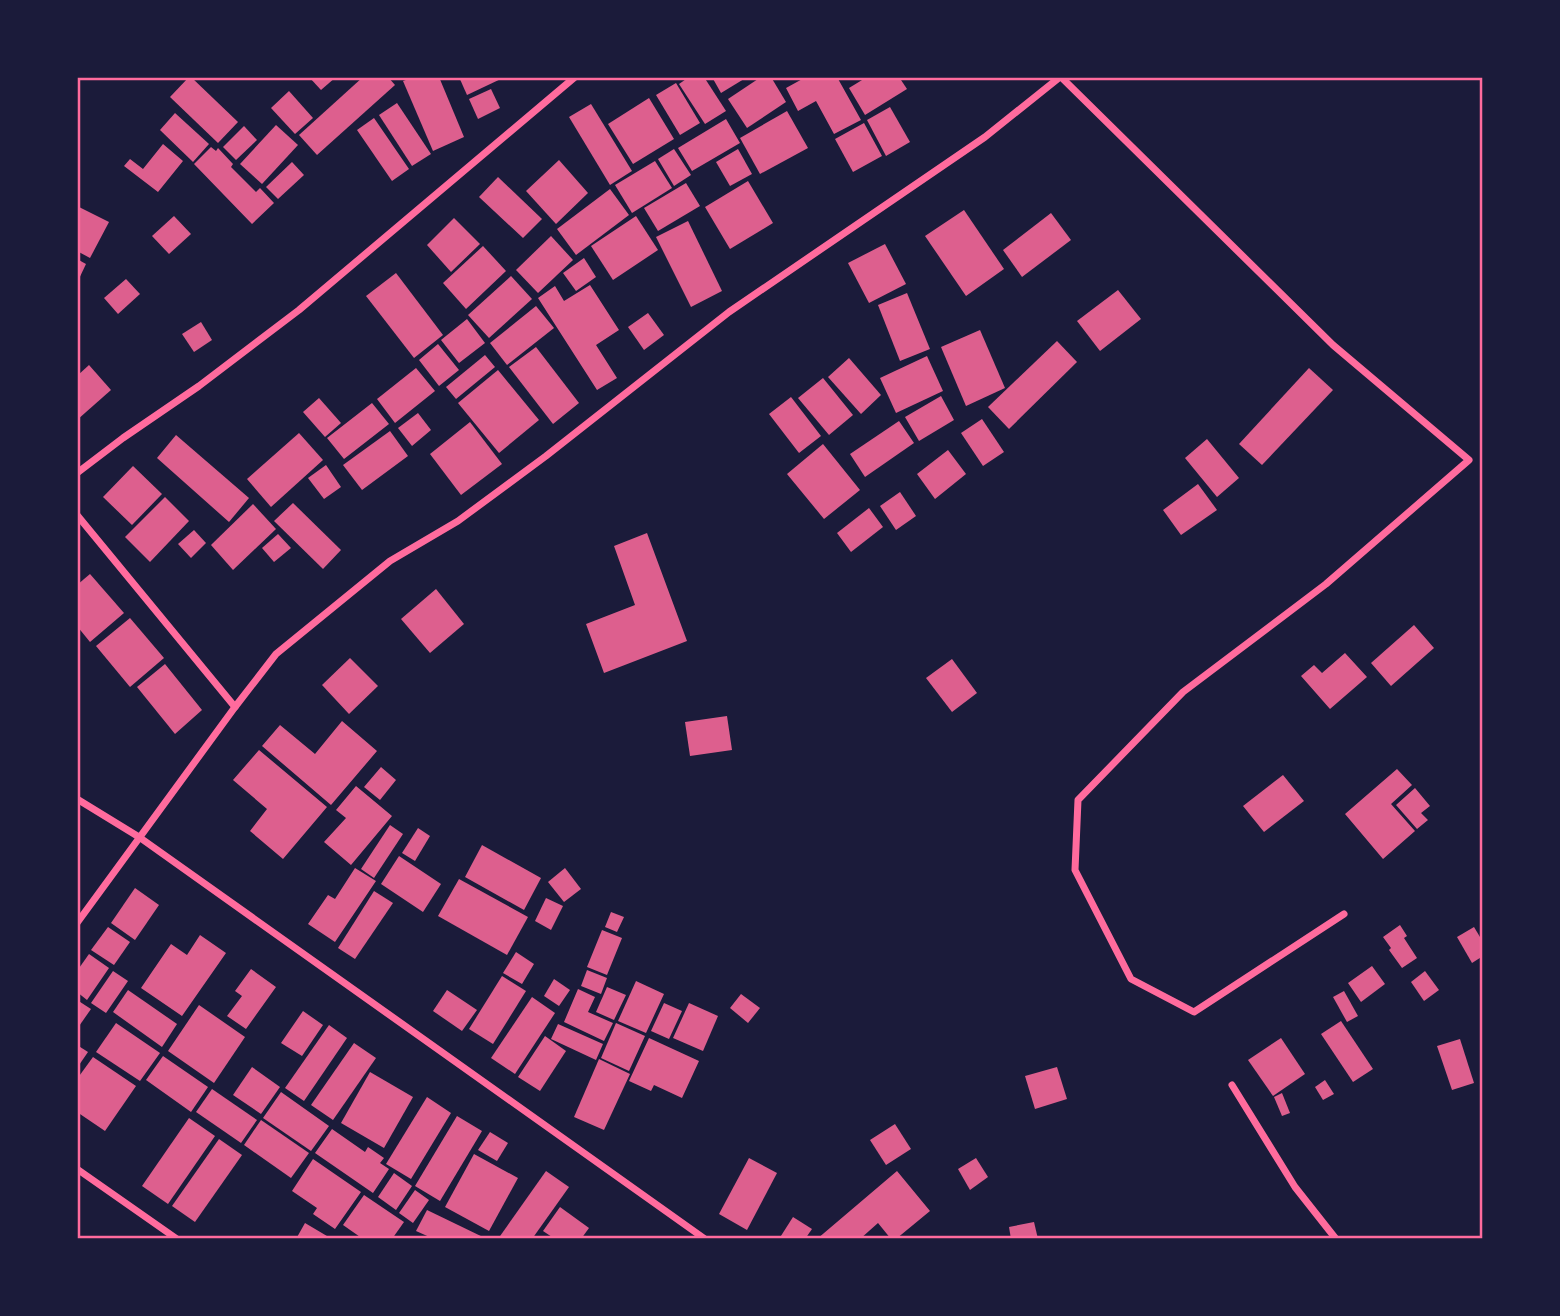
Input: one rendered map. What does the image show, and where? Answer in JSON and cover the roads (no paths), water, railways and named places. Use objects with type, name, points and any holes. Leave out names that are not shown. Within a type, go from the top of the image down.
[{"type":"street","points":[[77,473],[299,310],[575,77]]},
{"type":"street","points":[[77,923],[276,654],[390,561],[458,521],[546,456],[729,312],[985,137],[1060,77],[1333,345],[1469,460],[1326,584],[1183,692],[1079,800],[1074,870],[1131,979],[1194,1012],[1344,914]]},
{"type":"street","points":[[77,515],[235,707]]},
{"type":"street","points":[[77,799],[139,837],[705,1239]]},
{"type":"street","points":[[1232,1085],[1295,1187],[1336,1239]]},
{"type":"street","points":[[77,1169],[177,1239]]}]
